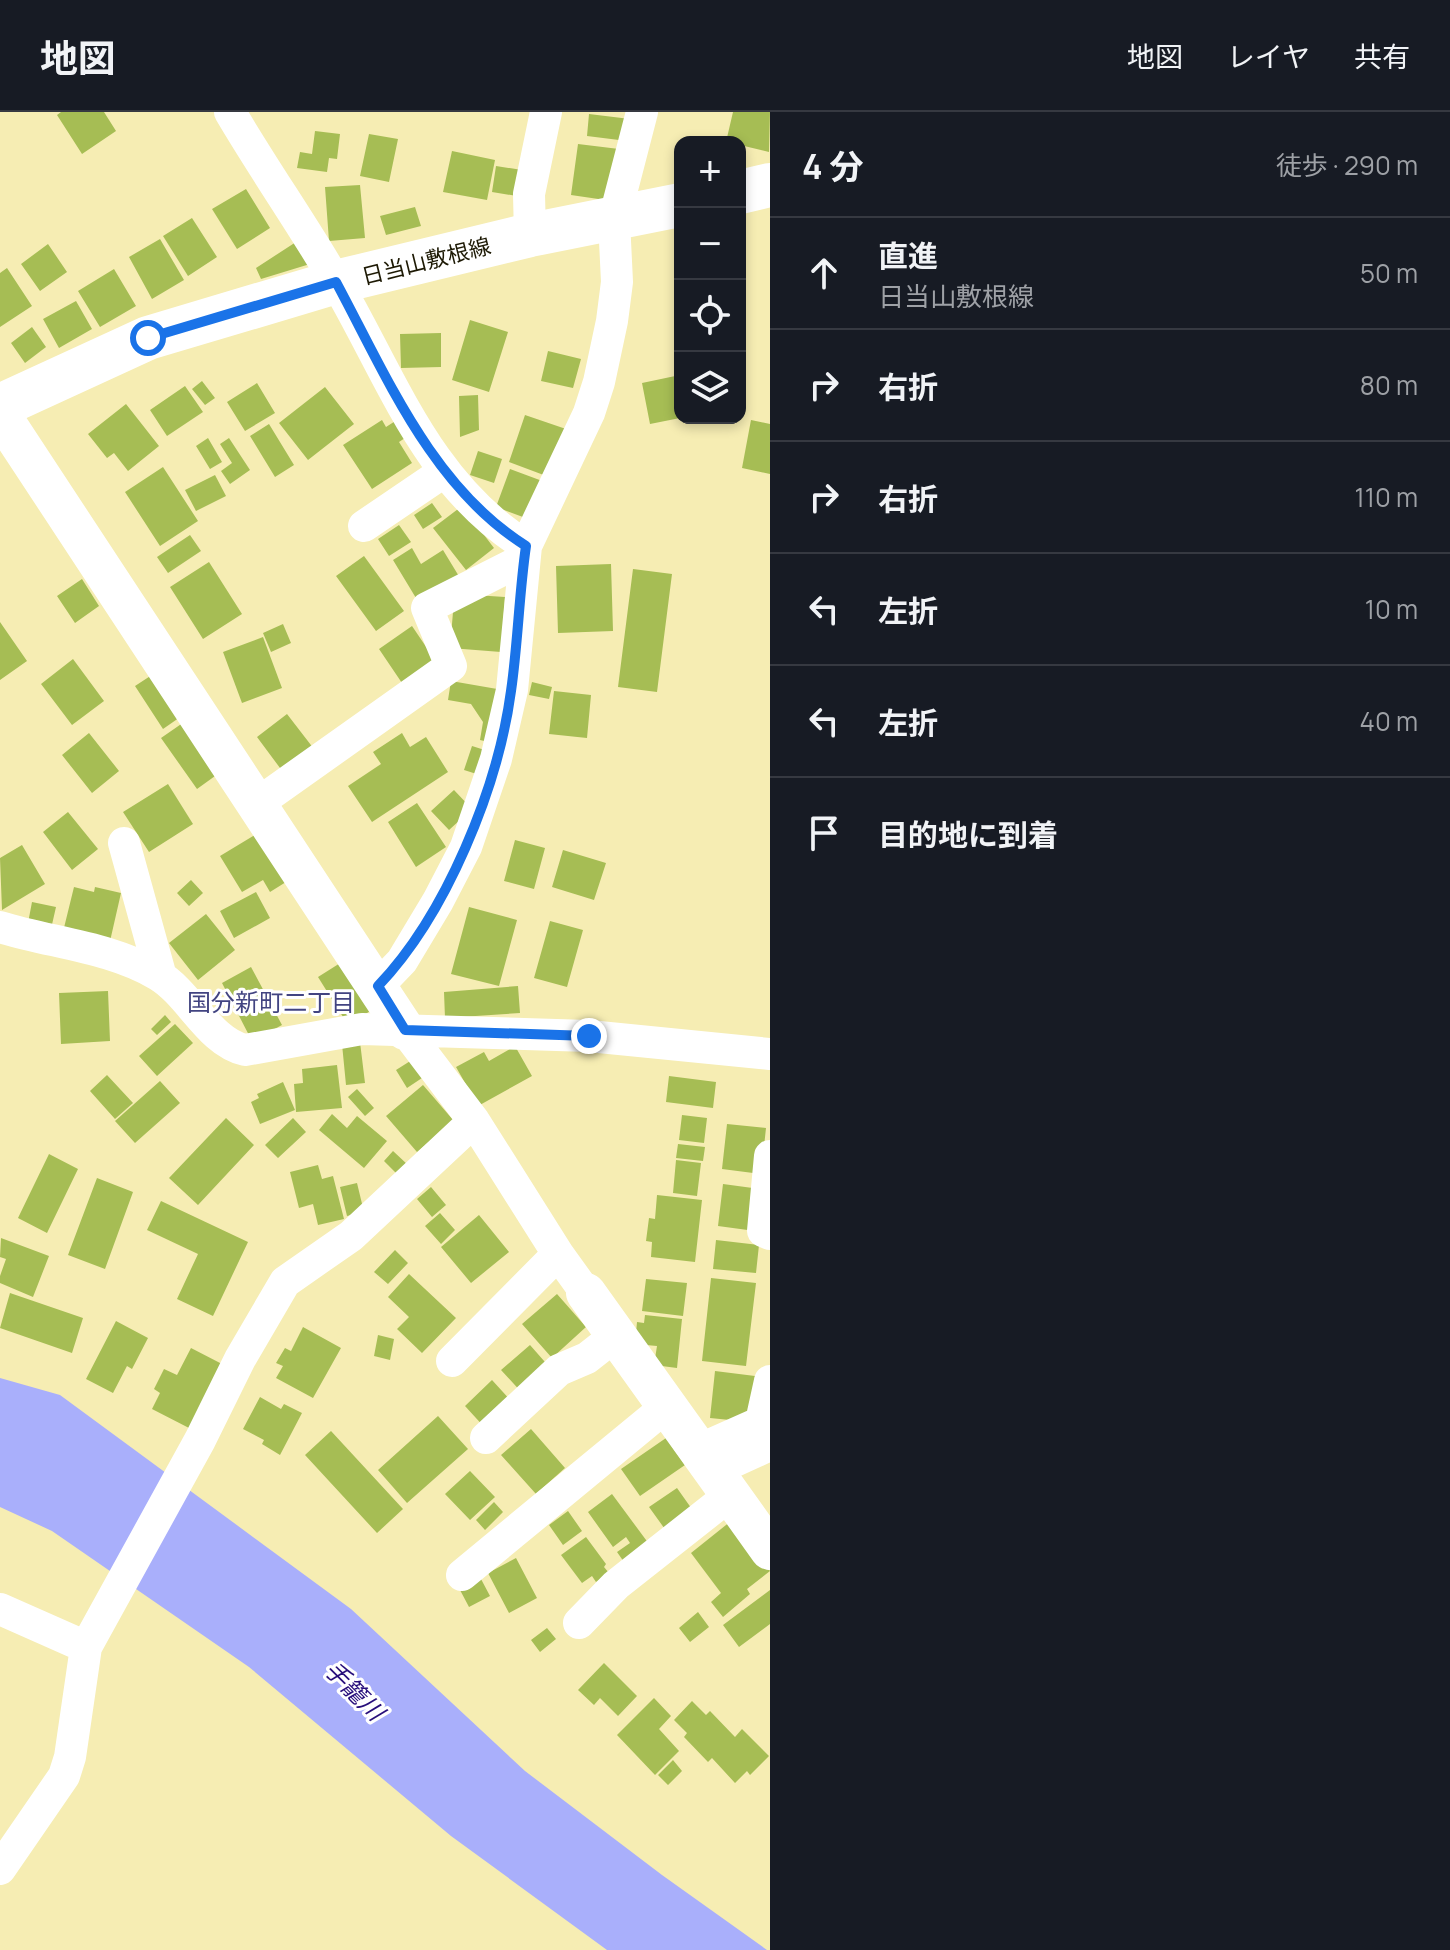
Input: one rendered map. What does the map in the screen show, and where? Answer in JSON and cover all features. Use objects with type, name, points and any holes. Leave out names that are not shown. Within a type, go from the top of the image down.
[{"type":"main road","points":[[746,191],[770,185]]},
{"type":"main road","name":"日当山敷根線","points":[[0,406],[148,338],[336,282],[530,235],[674,206]]},
{"type":"street","points":[[230,112],[336,282],[422,442],[445,471],[525,552]]},
{"type":"street","points":[[530,235],[529,194],[546,112]]},
{"type":"street","points":[[378,986],[402,961],[438,901],[466,847],[482,803],[505,726],[512,690],[525,552],[589,413],[599,382],[617,282],[614,220],[642,112]]},
{"type":"street","points":[[0,414],[405,1030],[474,1121],[558,1254],[770,1550]]},
{"type":"street","points":[[364,526],[445,471]]},
{"type":"street","points":[[258,803],[451,666],[427,608],[525,552]]},
{"type":"street","points":[[124,843],[161,977]]},
{"type":"street","points":[[0,927],[135,963],[161,977],[191,1003],[216,1034],[236,1048],[254,1049],[362,1029],[589,1036],[770,1054]]},
{"type":"street","points":[[0,1869],[64,1776],[70,1757],[89,1640],[200,1440],[240,1359],[285,1282],[351,1236],[474,1121]]},
{"type":"street","points":[[770,1156],[763,1231],[770,1234]]},
{"type":"street","points":[[452,1361],[558,1254]]},
{"type":"street","points":[[486,1438],[559,1370],[587,1358],[615,1336]]},
{"type":"street","points":[[579,1623],[761,1422],[770,1381]]},
{"type":"street","points":[[462,1575],[667,1406]]},
{"type":"street","points":[[714,1472],[770,1445]]},
{"type":"street","points":[[0,1609],[89,1640]]},
{"type":"water","name":"手籠川","points":[[0,1378],[60,1395],[351,1609],[525,1771],[767,1950],[607,1950],[451,1836],[249,1667],[52,1531],[0,1507]]},
{"type":"building","points":[[61,112],[104,112],[116,131],[82,154],[57,115]]},
{"type":"building","points":[[733,112],[770,112],[769,152],[746,146],[746,136],[727,136]]},
{"type":"building","points":[[589,114],[630,119],[627,141],[587,136]]},
{"type":"building","points":[[315,131],[340,134],[337,159],[329,158],[327,172],[297,168],[300,152],[312,154]]},
{"type":"building","points":[[369,134],[398,139],[389,182],[360,176]]},
{"type":"building","points":[[578,144],[619,149],[612,201],[571,195]]},
{"type":"building","points":[[452,151],[495,160],[487,200],[443,192]]},
{"type":"building","points":[[496,166],[522,170],[517,196],[492,192]]},
{"type":"building","points":[[360,185],[365,238],[329,241],[325,187]]},
{"type":"building","points":[[246,189],[270,228],[237,249],[212,209]]},
{"type":"building","points":[[415,207],[421,226],[386,235],[380,216]]},
{"type":"building","points":[[192,218],[217,257],[188,276],[163,236]]},
{"type":"building","points":[[160,239],[184,280],[152,299],[129,257]]},
{"type":"building","points":[[296,242],[310,264],[261,279],[256,268]]},
{"type":"building","points":[[48,244],[67,272],[40,291],[21,264]]},
{"type":"building","points":[[7,268],[32,306],[0,327],[0,273]]},
{"type":"building","points":[[114,269],[136,306],[100,327],[78,291]]},
{"type":"building","points":[[76,301],[92,329],[59,348],[43,319]]},
{"type":"building","points":[[470,320],[508,332],[489,392],[452,380]]},
{"type":"building","points":[[32,327],[46,347],[25,363],[11,343]]},
{"type":"building","points":[[441,333],[441,367],[401,368],[400,334]]},
{"type":"building","points":[[548,351],[581,359],[573,388],[541,381]]},
{"type":"building","points":[[674,376],[674,419],[650,424],[642,383]]},
{"type":"building","points":[[202,381],[215,398],[205,405],[192,389]]},
{"type":"building","points":[[257,383],[275,413],[245,431],[227,402]]},
{"type":"building","points":[[185,386],[203,412],[167,436],[150,410]]},
{"type":"building","points":[[325,387],[354,424],[308,460],[279,423]]},
{"type":"building","points":[[478,395],[479,430],[460,437],[459,396]]},
{"type":"building","points":[[126,404],[159,446],[128,471],[114,453],[107,458],[88,434]]},
{"type":"building","points":[[525,415],[566,429],[549,477],[509,462]]},
{"type":"building","points":[[400,418],[411,434],[399,442],[412,463],[372,489],[343,445],[382,420],[386,427]]},
{"type":"building","points":[[751,420],[770,424],[770,474],[742,468]]},
{"type":"building","points":[[269,424],[294,465],[275,477],[250,436]]},
{"type":"building","points":[[208,438],[222,462],[210,469],[196,446]]},
{"type":"building","points":[[229,438],[250,470],[230,484],[221,471],[232,463],[220,444]]},
{"type":"building","points":[[478,451],[502,459],[494,483],[470,475]]},
{"type":"building","points":[[163,467],[198,521],[160,546],[125,492]]},
{"type":"building","points":[[510,469],[545,482],[531,520],[496,507]]},
{"type":"building","points":[[215,475],[226,496],[196,511],[185,490]]},
{"type":"building","points":[[432,503],[442,517],[423,529],[414,515]]},
{"type":"building","points":[[462,506],[494,548],[466,570],[433,528]]},
{"type":"building","points":[[399,525],[411,542],[389,556],[378,539]]},
{"type":"building","points":[[190,535],[201,551],[168,573],[157,557]]},
{"type":"building","points":[[412,548],[421,564],[443,550],[460,578],[419,603],[393,560]]},
{"type":"building","points":[[364,556],[404,611],[376,631],[336,576]]},
{"type":"building","points":[[209,562],[242,614],[203,639],[170,587]]},
{"type":"building","points":[[611,564],[613,631],[558,633],[556,566]]},
{"type":"building","points":[[633,569],[672,574],[657,692],[618,687]]},
{"type":"building","points":[[82,579],[99,606],[75,623],[57,596]]},
{"type":"building","points":[[474,595],[505,597],[501,652],[450,648],[454,600]]},
{"type":"building","points":[[0,622],[27,661],[0,680]]},
{"type":"building","points":[[283,624],[291,643],[271,652],[263,633]]},
{"type":"building","points":[[412,626],[437,663],[404,686],[379,649]]},
{"type":"building","points":[[263,637],[282,688],[242,703],[223,652]]},
{"type":"building","points":[[73,659],[104,701],[72,725],[41,684]]},
{"type":"building","points":[[158,671],[186,713],[163,729],[135,686]]},
{"type":"building","points":[[451,681],[503,690],[493,743],[480,740],[483,722],[471,704],[448,700]]},
{"type":"building","points":[[532,682],[552,687],[549,699],[529,695]]},
{"type":"building","points":[[554,691],[591,695],[587,738],[549,734]]},
{"type":"building","points":[[287,714],[314,749],[283,772],[257,737]]},
{"type":"building","points":[[187,720],[222,771],[197,789],[161,738]]},
{"type":"building","points":[[89,733],[119,771],[92,793],[62,755]]},
{"type":"building","points":[[402,733],[410,747],[426,737],[448,772],[372,822],[348,786],[381,764],[373,752]]},
{"type":"building","points":[[472,746],[491,752],[483,776],[464,770]]},
{"type":"building","points":[[168,784],[193,824],[149,852],[123,812]]},
{"type":"building","points":[[454,790],[472,809],[449,830],[431,811]]},
{"type":"building","points":[[417,803],[446,847],[416,867],[388,822]]},
{"type":"building","points":[[68,812],[98,849],[72,870],[43,832]]},
{"type":"building","points":[[258,833],[286,882],[270,892],[263,880],[242,892],[220,856]]},
{"type":"building","points":[[515,840],[545,848],[534,889],[504,881]]},
{"type":"building","points":[[22,845],[45,884],[2,910],[0,858]]},
{"type":"building","points":[[563,850],[606,863],[594,900],[552,887]]},
{"type":"building","points":[[191,880],[203,893],[189,906],[177,893]]},
{"type":"building","points":[[74,887],[94,892],[95,887],[121,893],[108,950],[61,940]]},
{"type":"building","points":[[256,892],[270,918],[234,938],[220,911]]},
{"type":"building","points":[[32,902],[56,907],[51,929],[28,923]]},
{"type":"building","points":[[469,907],[517,920],[499,986],[451,974]]},
{"type":"building","points":[[206,914],[235,950],[198,980],[169,943]]},
{"type":"building","points":[[550,921],[583,930],[567,987],[534,978]]},
{"type":"building","points":[[345,960],[375,1008],[348,1025],[318,977]]},
{"type":"building","points":[[251,967],[282,1025],[252,1041],[222,983]]},
{"type":"building","points":[[518,986],[520,1013],[445,1018],[444,992]]},
{"type":"building","points":[[108,991],[110,1041],[61,1044],[59,993]]},
{"type":"building","points":[[165,1015],[171,1022],[157,1035],[151,1029]]},
{"type":"building","points":[[175,1024],[193,1043],[157,1076],[139,1056]]},
{"type":"building","points":[[360,1042],[365,1083],[346,1085],[342,1044]]},
{"type":"building","points":[[515,1046],[532,1076],[478,1106],[456,1067],[484,1052],[489,1061]]},
{"type":"building","points":[[415,1058],[425,1076],[407,1088],[396,1070]]},
{"type":"building","points":[[337,1065],[342,1108],[296,1112],[294,1084],[303,1083],[302,1069]]},
{"type":"building","points":[[107,1075],[133,1103],[115,1119],[90,1091]]},
{"type":"building","points":[[669,1076],[716,1082],[713,1108],[666,1102]]},
{"type":"building","points":[[160,1081],[180,1103],[135,1143],[115,1121]]},
{"type":"building","points":[[283,1082],[295,1110],[260,1124],[251,1102],[259,1098],[257,1094]]},
{"type":"building","points":[[423,1085],[454,1121],[417,1152],[386,1116]]},
{"type":"building","points":[[357,1089],[374,1108],[365,1116],[348,1097]]},
{"type":"building","points":[[332,1114],[347,1128],[357,1116],[387,1141],[364,1168],[319,1130]]},
{"type":"building","points":[[682,1115],[707,1118],[704,1143],[679,1140]]},
{"type":"building","points":[[226,1118],[254,1145],[198,1205],[169,1178]]},
{"type":"building","points":[[293,1118],[306,1132],[278,1158],[265,1145]]},
{"type":"building","points":[[727,1124],[766,1128],[761,1174],[722,1169]]},
{"type":"building","points":[[678,1144],[705,1147],[703,1161],[676,1158]]},
{"type":"building","points":[[393,1151],[408,1165],[398,1175],[384,1161]]},
{"type":"building","points":[[49,1154],[78,1169],[47,1233],[18,1218]]},
{"type":"building","points":[[676,1160],[701,1163],[697,1196],[673,1193]]},
{"type":"building","points":[[318,1165],[322,1179],[333,1176],[344,1219],[318,1225],[313,1204],[299,1208],[290,1172]]},
{"type":"building","points":[[97,1178],[133,1192],[105,1269],[68,1255]]},
{"type":"building","points":[[357,1183],[364,1212],[347,1216],[340,1187]]},
{"type":"building","points":[[723,1184],[760,1189],[755,1231],[718,1226]]},
{"type":"building","points":[[431,1187],[446,1205],[432,1217],[417,1199]]},
{"type":"building","points":[[657,1195],[702,1200],[695,1262],[651,1257],[652,1242],[646,1241],[649,1218],[655,1219]]},
{"type":"building","points":[[161,1201],[248,1242],[213,1316],[177,1299],[198,1254],[147,1230]]},
{"type":"building","points":[[440,1213],[455,1230],[441,1244],[425,1226]]},
{"type":"building","points":[[479,1215],[509,1252],[471,1283],[441,1247]]},
{"type":"building","points":[[1,1238],[49,1256],[33,1297],[0,1283],[6,1259],[0,1257]]},
{"type":"building","points":[[716,1240],[759,1245],[756,1273],[713,1269]]},
{"type":"building","points":[[395,1250],[408,1263],[388,1284],[374,1272]]},
{"type":"building","points":[[409,1274],[456,1318],[422,1353],[397,1329],[409,1317],[388,1297]]},
{"type":"building","points":[[711,1278],[756,1283],[746,1366],[702,1361]]},
{"type":"building","points":[[646,1279],[687,1283],[683,1316],[642,1311]]},
{"type":"building","points":[[10,1293],[83,1318],[72,1353],[0,1328]]},
{"type":"building","points":[[557,1294],[586,1327],[552,1358],[522,1324]]},
{"type":"building","points":[[645,1315],[682,1319],[677,1368],[654,1365],[657,1346],[635,1344],[637,1322],[644,1323]]},
{"type":"building","points":[[116,1321],[148,1338],[132,1369],[127,1366],[113,1393],[86,1379]]},
{"type":"building","points":[[303,1327],[341,1348],[313,1398],[276,1378],[283,1366],[276,1363],[285,1348],[291,1351]]},
{"type":"building","points":[[378,1335],[394,1339],[390,1360],[374,1356]]},
{"type":"building","points":[[530,1345],[552,1370],[524,1395],[501,1370]]},
{"type":"building","points":[[191,1348],[222,1364],[189,1428],[152,1409],[160,1393],[154,1389],[164,1369],[177,1375]]},
{"type":"building","points":[[715,1371],[755,1376],[750,1422],[710,1418]]},
{"type":"building","points":[[492,1380],[514,1404],[486,1429],[465,1406]]},
{"type":"building","points":[[260,1397],[281,1409],[284,1404],[302,1413],[280,1455],[262,1444],[264,1440],[243,1429]]},
{"type":"building","points":[[438,1416],[468,1449],[407,1503],[378,1470]]},
{"type":"building","points":[[531,1429],[565,1468],[536,1494],[501,1455]]},
{"type":"building","points":[[331,1431],[403,1509],[377,1533],[305,1455]]},
{"type":"building","points":[[666,1438],[685,1465],[640,1496],[621,1469]]},
{"type":"building","points":[[470,1471],[495,1497],[470,1520],[445,1494]]},
{"type":"building","points":[[677,1488],[694,1512],[667,1532],[649,1507]]},
{"type":"building","points":[[612,1494],[649,1544],[624,1562],[617,1552],[630,1543],[626,1537],[613,1547],[588,1512]]},
{"type":"building","points":[[494,1502],[503,1512],[485,1530],[476,1520]]},
{"type":"building","points":[[568,1511],[582,1531],[563,1545],[549,1525]]},
{"type":"building","points":[[731,1521],[770,1571],[747,1589],[750,1594],[723,1617],[711,1602],[721,1593],[691,1553]]},
{"type":"building","points":[[586,1537],[609,1573],[596,1582],[592,1576],[582,1583],[561,1555]]},
{"type":"building","points":[[516,1558],[537,1598],[509,1613],[488,1573]]},
{"type":"building","points":[[481,1579],[490,1596],[469,1607],[460,1590]]},
{"type":"building","points":[[770,1590],[770,1624],[739,1647],[723,1625]]},
{"type":"building","points":[[698,1612],[709,1627],[690,1642],[679,1628]]},
{"type":"building","points":[[547,1628],[556,1639],[540,1652],[531,1640]]},
{"type":"building","points":[[604,1663],[637,1696],[618,1716],[600,1698],[594,1705],[578,1690]]},
{"type":"building","points":[[654,1698],[671,1716],[659,1729],[679,1751],[655,1775],[617,1735]]},
{"type":"building","points":[[692,1701],[706,1715],[710,1711],[735,1737],[742,1729],[769,1756],[750,1775],[747,1771],[735,1783],[712,1758],[708,1762],[684,1737],[687,1733],[674,1720]]},
{"type":"building","points":[[673,1760],[682,1771],[668,1785],[658,1775]]},
{"type":"district","name":"国分新町二丁目","points":[[271,1003]]},
{"type":"route","points":[[148,338],[336,282],[422,442],[502,531],[526,546],[512,690],[505,726],[482,803],[466,847],[438,901],[402,961],[378,986],[405,1030],[589,1036]]}]
